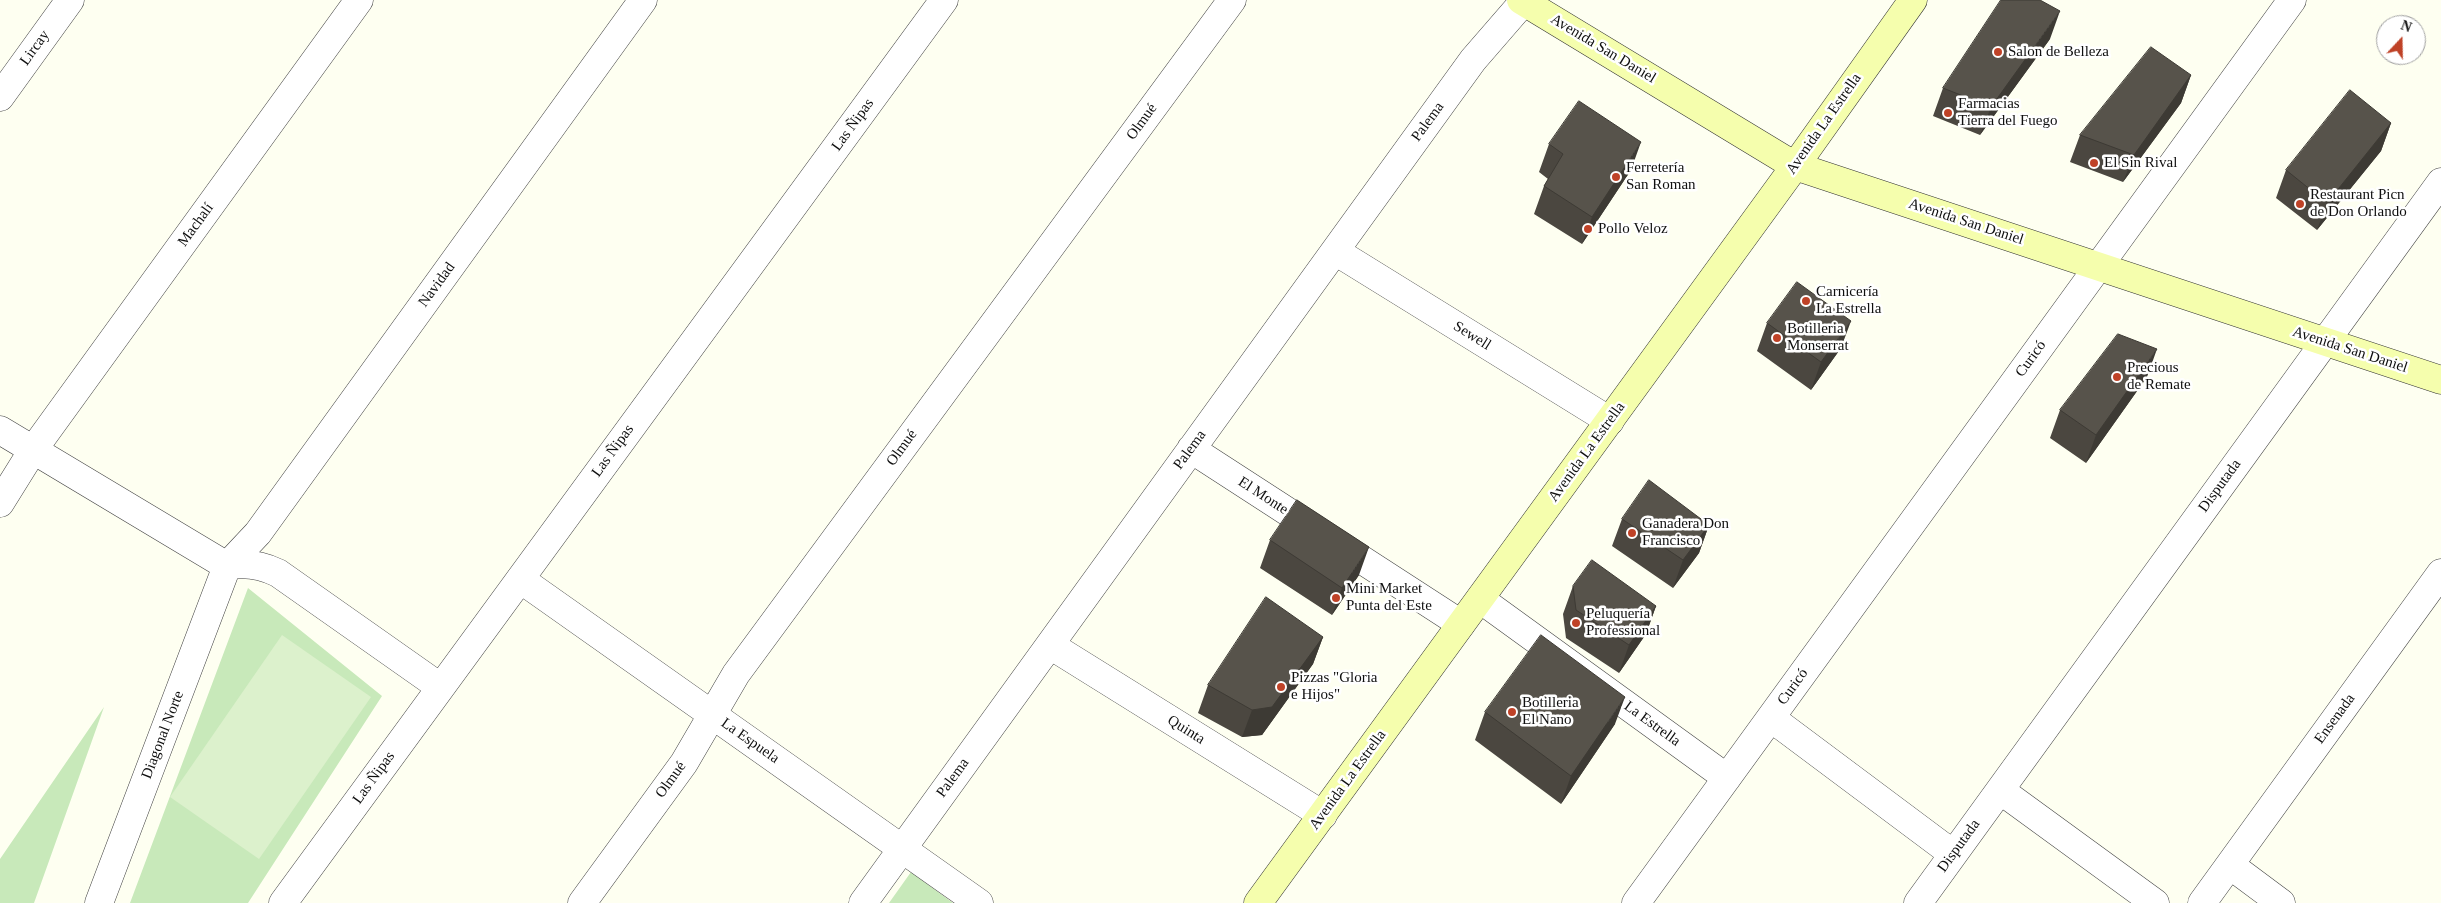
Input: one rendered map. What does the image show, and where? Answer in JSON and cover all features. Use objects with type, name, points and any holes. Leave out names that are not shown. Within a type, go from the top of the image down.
[{"type":"main road","name":"Avenida San Daniel","points":[[1523,0],[1795,166],[2441,380]]},
{"type":"main road","name":"Avenida La Estrella","points":[[1258,903],[1795,166],[1913,0]]},
{"type":"street","name":"Lircay","points":[[0,97],[70,0]]},
{"type":"street","name":"Machalí","points":[[0,503],[33,450],[359,0]]},
{"type":"street","name":"Navidad","points":[[227,566],[258,533],[643,0]]},
{"type":"street","name":"Las Ñipas","points":[[283,903],[944,0]]},
{"type":"street","name":"Olmué","points":[[582,903],[684,763],[736,674],[1232,0]]},
{"type":"street","name":"Palema","points":[[863,903],[1473,60],[1523,0]]},
{"type":"street","name":"Curicó","points":[[1636,903],[2292,0]]},
{"type":"street","name":"Disputada","points":[[1918,903],[2441,182]]},
{"type":"street","name":"Sewell","points":[[1334,251],[1610,421]]},
{"type":"street","points":[[0,430],[227,566],[253,564],[278,574],[440,687]]},
{"type":"street","name":"El Monte","points":[[1191,449],[1462,624]]},
{"type":"street","name":"Diagonal Norte","points":[[99,903],[227,566]]},
{"type":"street","name":"Ensenada","points":[[2202,903],[2441,573]]},
{"type":"street","name":"La Espuela","points":[[520,579],[979,903]]},
{"type":"street","name":"La Estrella","points":[[1480,599],[1727,778]]},
{"type":"street","name":"Quinta","points":[[1050,645],[1323,815]]},
{"type":"street","name":"Curicó","points":[[1771,718],[1953,854]]},
{"type":"street","points":[[2000,790],[2155,903]]},
{"type":"street","points":[[2230,865],[2281,903]]},
{"type":"green space","points":[[248,588],[382,696],[248,903],[130,903]]},
{"type":"green space","points":[[282,635],[371,697],[259,859],[170,797]]},
{"type":"green space","points":[[104,707],[34,903],[0,903],[0,859]]},
{"type":"green space","points":[[911,872],[953,903],[889,903]]},
{"type":"building","points":[[2001,0],[2040,0],[2060,11],[1991,107],[1943,88]]},
{"type":"building","points":[[2151,47],[2191,75],[2134,155],[2080,135]]},
{"type":"building","points":[[2350,90],[2391,123],[2327,203],[2286,170]]},
{"type":"building","points":[[1579,101],[1641,142],[1592,217],[1544,186],[1563,154],[1549,144]]},
{"type":"building","points":[[1797,282],[1851,321],[1821,362],[1767,323]]},
{"type":"building","points":[[2118,334],[2157,349],[2096,435],[2060,410]]},
{"type":"building","points":[[1649,480],[1709,525],[1683,560],[1622,519]]},
{"type":"building","points":[[1297,500],[1369,547],[1342,588],[1270,540]]},
{"type":"building","points":[[1592,560],[1656,606],[1629,645],[1576,610],[1573,586]]},
{"type":"building","points":[[1266,597],[1323,637],[1272,707],[1252,710],[1208,685]]},
{"type":"building","points":[[1541,635],[1625,697],[1571,776],[1485,712]]},
{"type":"place","name":"Salon de Belleza","points":[[1998,52]]},
{"type":"place","name":"Farmacias Tierra del Fuego","points":[[1948,113]]},
{"type":"place","name":"El Sin Rival","points":[[2094,163]]},
{"type":"place","name":"Ferretería San Roman","points":[[1616,177]]},
{"type":"place","name":"Restaurant Picn de Don Orlando","points":[[2300,204]]},
{"type":"place","name":"Pollo Veloz","points":[[1588,229]]},
{"type":"place","name":"Carnicería La Estrella","points":[[1806,301]]},
{"type":"place","name":"Botilleria Monserrat","points":[[1777,338]]},
{"type":"place","name":"Precious de Remate","points":[[2117,377]]},
{"type":"place","name":"Ganadera Don Francisco","points":[[1632,533]]},
{"type":"place","name":"Mini Market Punta del Este","points":[[1336,598]]},
{"type":"place","name":"Peluquería Professional","points":[[1576,623]]},
{"type":"place","name":"Pizzas \"Gloria e Hijos\"","points":[[1281,687]]},
{"type":"place","name":"Botilleria El Nano","points":[[1512,712]]}]
